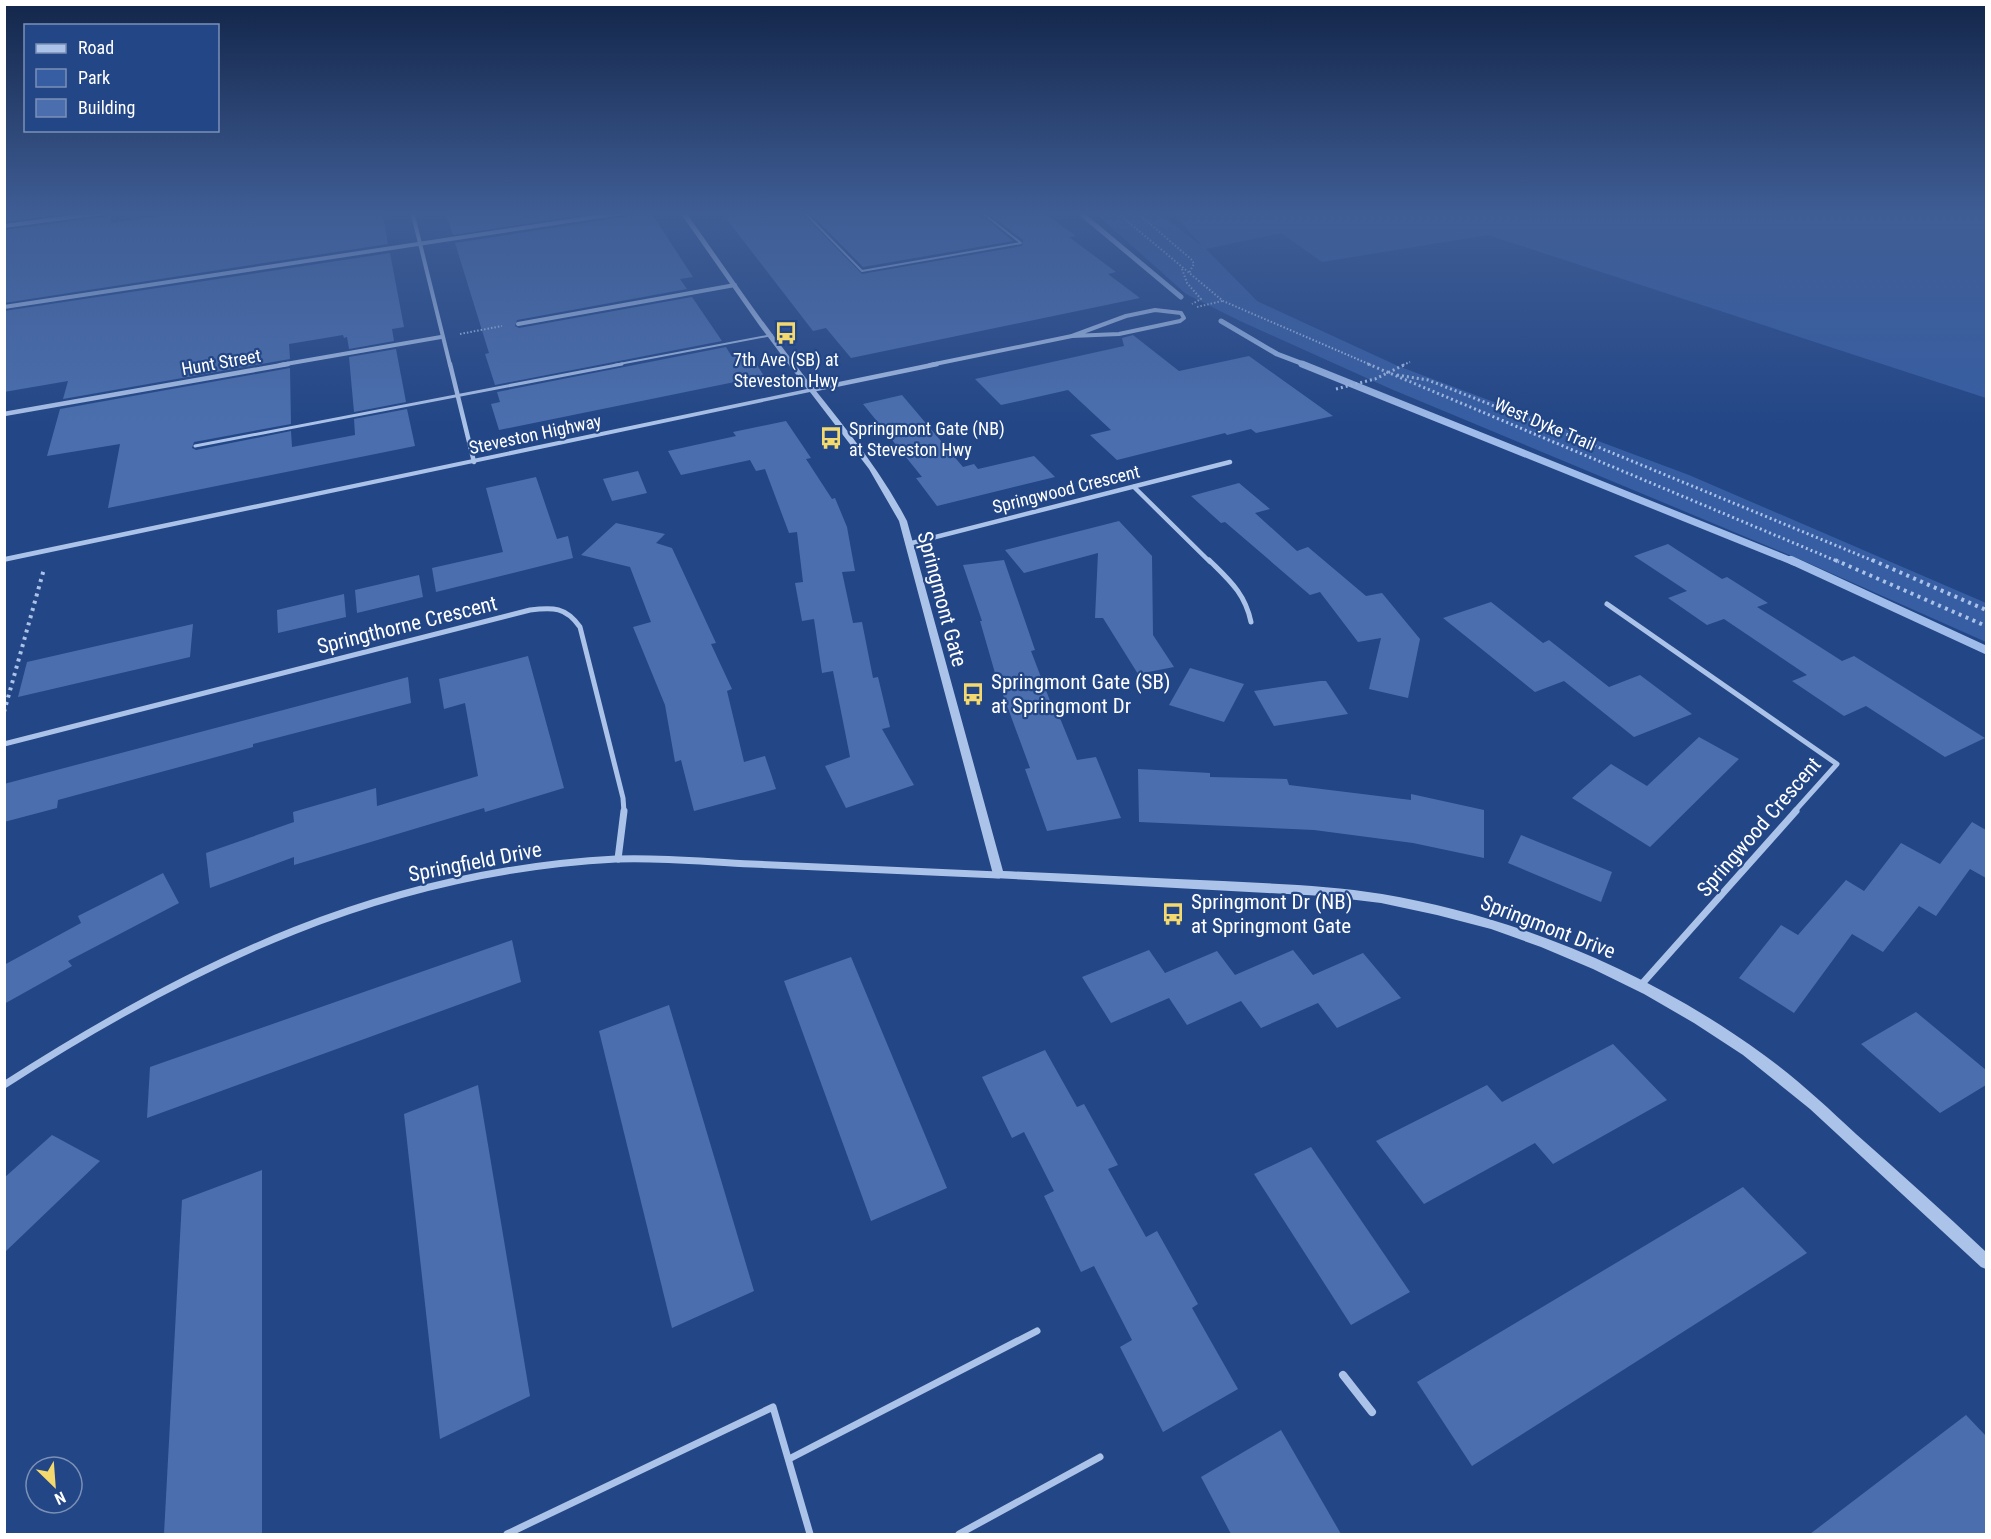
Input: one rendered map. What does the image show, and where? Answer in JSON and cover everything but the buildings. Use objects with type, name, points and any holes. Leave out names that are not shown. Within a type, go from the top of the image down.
[{"type":"street","points":[[4,307],[164,283]]},
{"type":"street","points":[[429,283],[474,462]]},
{"type":"street","points":[[518,324],[735,285]]},
{"type":"street","name":"Springmont Gate","points":[[735,285],[811,390],[865,459],[893,500],[903,521],[998,875]]},
{"type":"street","name":"Steveston Highway","points":[[4,560],[1072,336],[1119,334],[1180,321],[1184,318],[1182,313],[1163,309],[1106,321],[1072,336]]},
{"type":"street","name":"Hunt Street","points":[[4,414],[441,337]]},
{"type":"street","name":"Springwood Crescent","points":[[908,544],[1230,462]]},
{"type":"street","points":[[1134,487],[1234,585],[1247,603],[1251,622]]},
{"type":"street","name":"Springwood Crescent","points":[[1607,604],[1837,764],[1640,986]]},
{"type":"street","name":"Springthorne Crescent","points":[[4,744],[530,610],[557,607],[572,614],[580,627],[623,798],[624,814],[618,858]]},
{"type":"street","name":"Springfield Drive","points":[[4,1085],[141,1000],[202,968],[279,935],[398,893],[460,878],[516,867],[618,858],[998,875]]},
{"type":"street","name":"Springmont Drive","points":[[998,875],[1323,891],[1376,896],[1464,915],[1514,931],[1640,986],[1748,1052],[1803,1094],[1986,1262]]},
{"type":"street","points":[[1343,1375],[1372,1412]]},
{"type":"lane","points":[[195,446],[772,335]]},
{"type":"lane","points":[[789,1459],[1037,1331]]},
{"type":"lane","points":[[507,1534],[773,1407],[810,1534]]},
{"type":"lane","points":[[959,1534],[1100,1457]]},
{"type":"path","points":[[1187,283],[1201,299],[1187,305]]},
{"type":"path","name":"West Dyke Trail","points":[[1201,283],[1223,301],[1388,373],[1778,535],[1986,626]]},
{"type":"path","points":[[1192,309],[1223,301]]},
{"type":"path","points":[[441,337],[518,324]]},
{"type":"path","points":[[1336,389],[1388,373],[1410,362]]},
{"type":"path","points":[[1393,375],[1417,377],[1456,390],[1807,532],[1986,610]]},
{"type":"path","points":[[4,712],[45,565]]},
{"type":"green space","points":[[1173,283],[1239,283],[1257,301],[1398,366],[1689,475],[1986,603],[1986,642],[1806,562],[1391,389],[1186,294]]},
{"type":"green space","points":[[1634,283],[1986,283],[1986,398]]},
{"type":"waterway","points":[[1164,283],[1181,297]]},
{"type":"waterway","points":[[1221,321],[1277,354],[1306,365]]},
{"type":"waterway","points":[[1302,364],[1794,562]]},
{"type":"waterway","points":[[1791,560],[1986,650]]},
{"type":"place","name":"7th Ave (SB) at Steveston Hwy","points":[[786,333]]},
{"type":"place","name":"Springmont Gate (NB) at Steveston Hwy","points":[[831,438]]},
{"type":"place","name":"Springmont Gate (SB) at Springmont Dr","points":[[973,694]]},
{"type":"place","name":"Springmont Dr (NB) at Springmont Gate","points":[[1173,914]]}]
